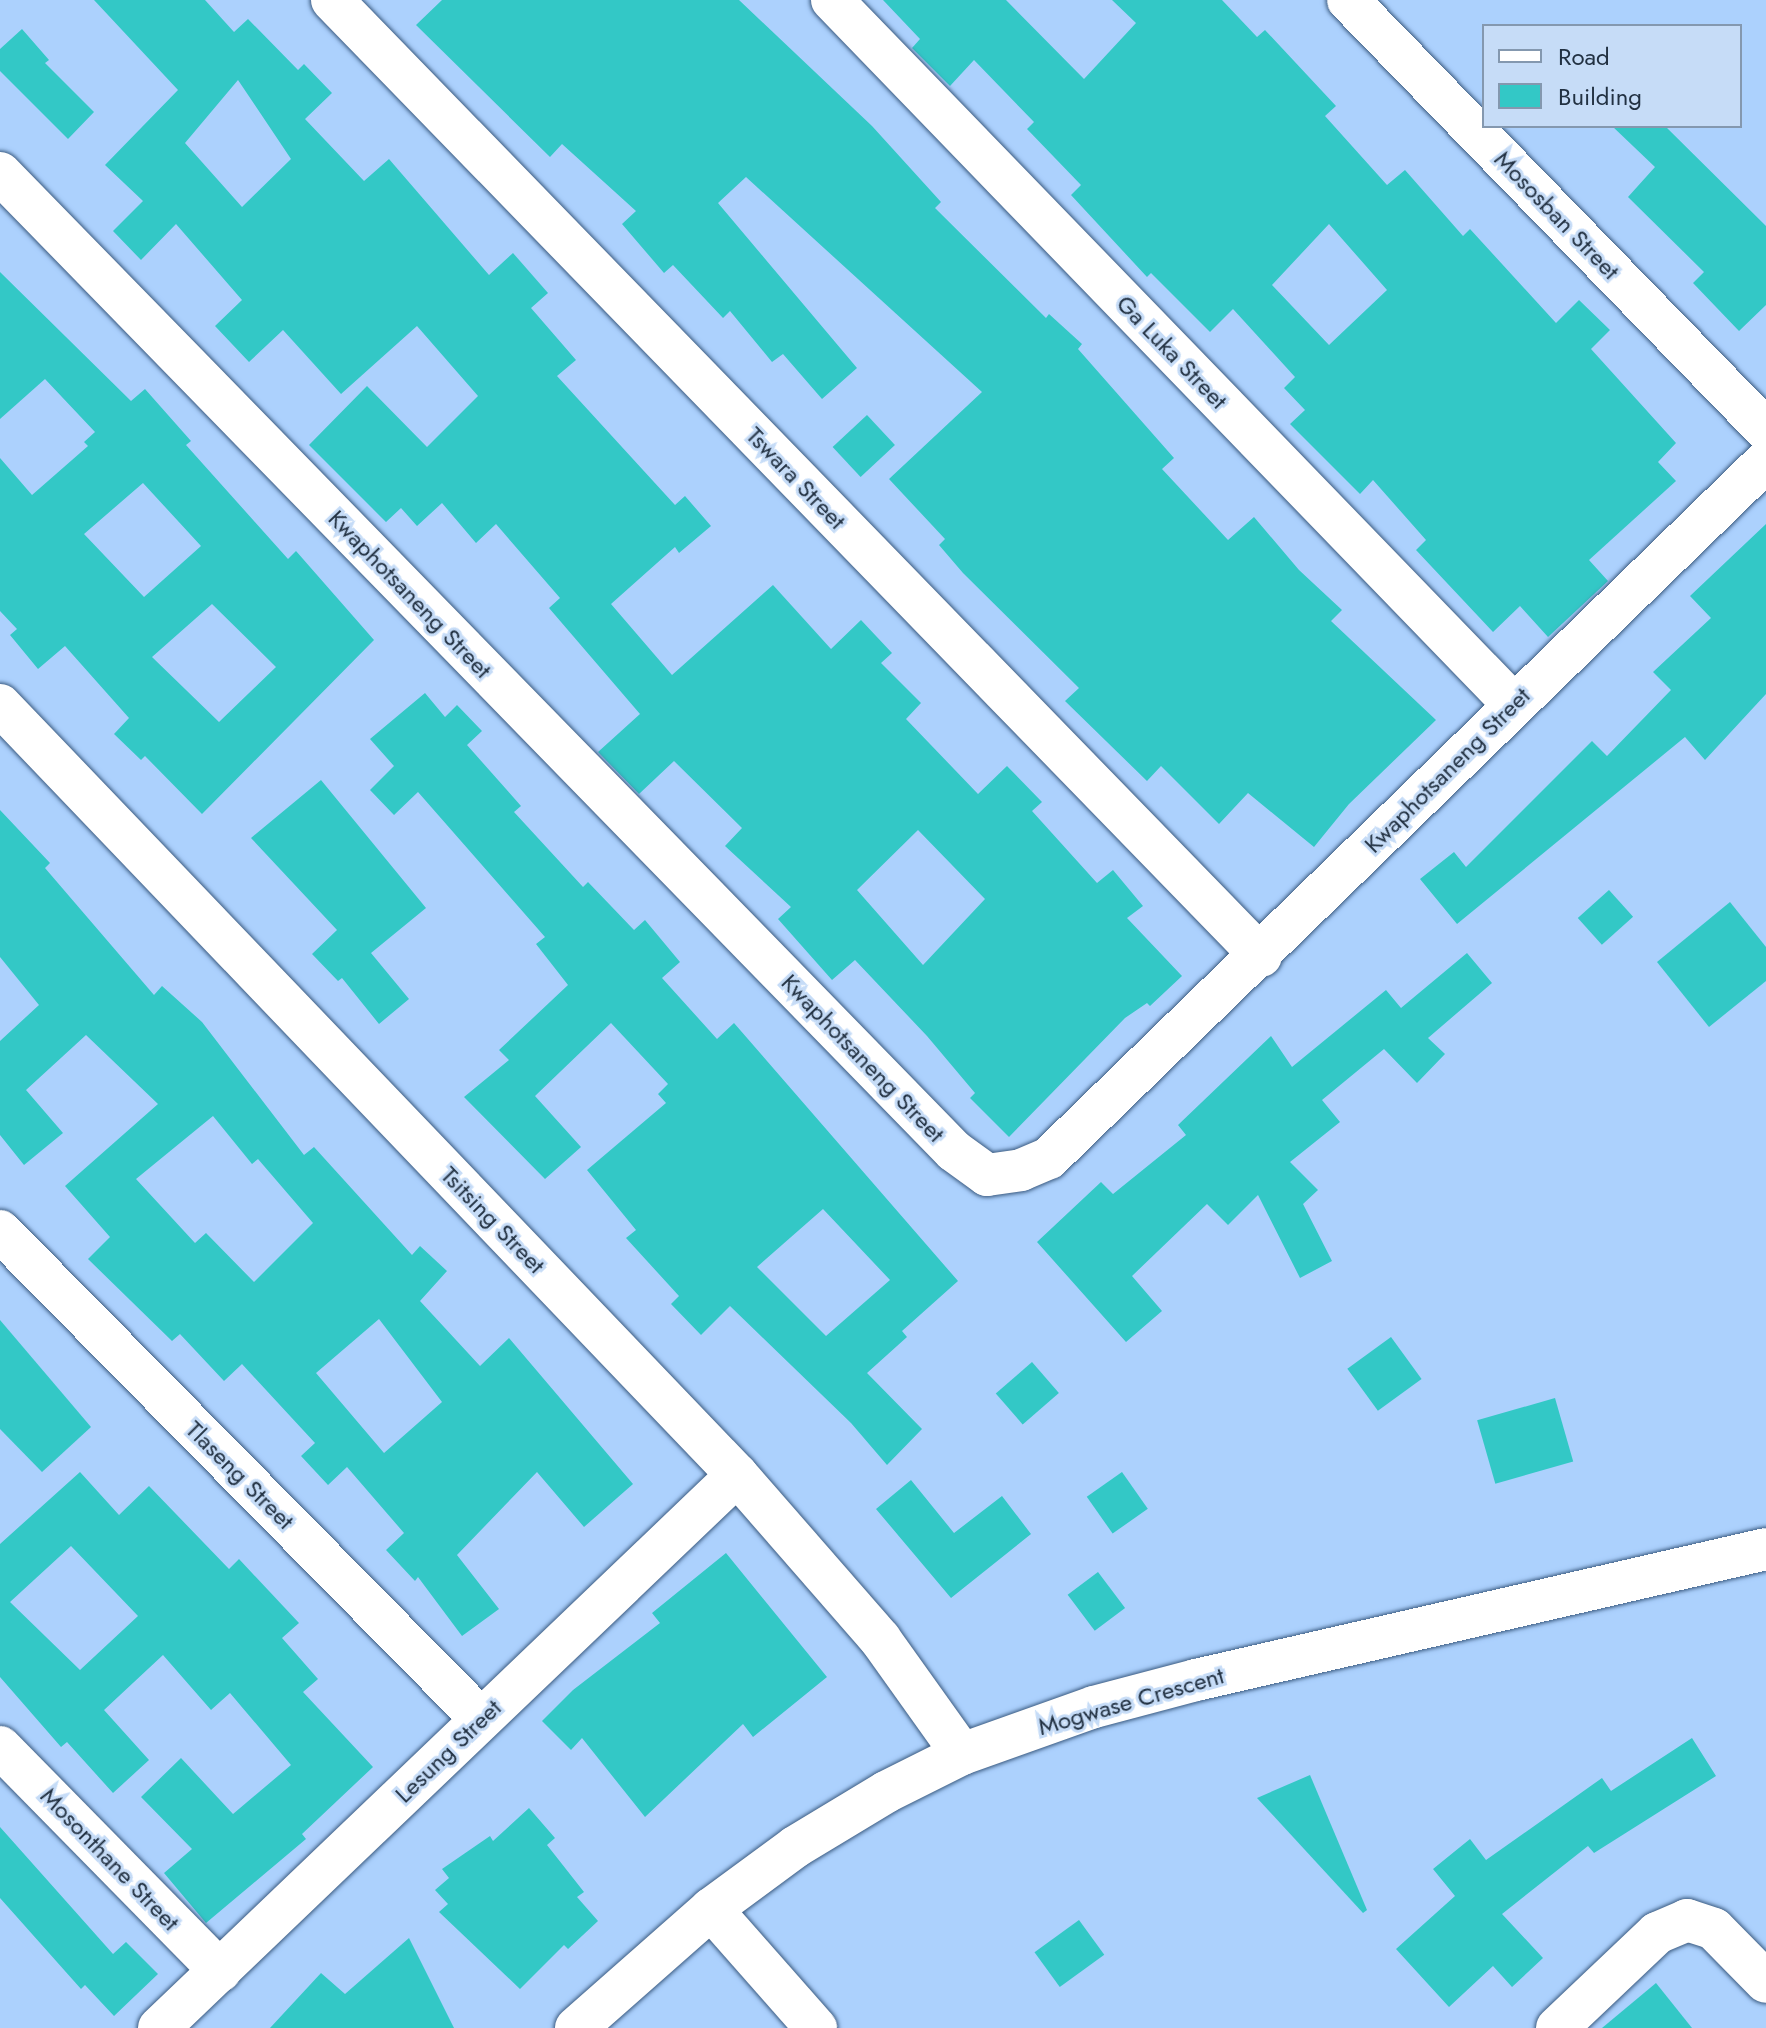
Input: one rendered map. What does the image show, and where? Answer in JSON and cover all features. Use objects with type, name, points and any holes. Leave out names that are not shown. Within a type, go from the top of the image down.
[{"type":"street","name":"Tswara Street","points":[[332,0],[1261,956]]},
{"type":"street","name":"Ga Luka Street","points":[[832,0],[1513,704]]},
{"type":"street","name":"Mososban Street","points":[[1348,0],[1766,430]]},
{"type":"street","name":"Kwaphotsaneng Street","points":[[0,173],[954,1151],[987,1175],[1021,1170],[1049,1158],[1261,956],[1513,704],[1766,461]]},
{"type":"street","name":"Tsitsing Street","points":[[0,705],[737,1475],[880,1639],[962,1754]]},
{"type":"street","name":"Tlaseng Street","points":[[0,1231],[481,1719]]},
{"type":"street","name":"Lesung Street","points":[[159,2028],[737,1475]]},
{"type":"street","name":"Mogwase Crescent","points":[[576,2028],[711,1909],[795,1847],[886,1792],[962,1754],[1094,1707],[1196,1680],[1766,1549]]},
{"type":"street","name":"Mosonthane Street","points":[[0,1747],[220,1971]]},
{"type":"street","points":[[711,1909],[816,2028]]},
{"type":"street","points":[[1557,2028],[1657,1933],[1687,1920],[1714,1929],[1766,1982]]},
{"type":"building","points":[[94,0],[205,0],[234,32],[248,19],[298,70],[304,64],[332,93],[305,119],[364,181],[389,159],[489,275],[513,253],[548,293],[531,308],[576,360],[557,376],[675,505],[685,496],[711,526],[679,553],[675,547],[611,604],[672,675],[773,585],[831,649],[861,620],[892,653],[881,663],[921,703],[906,719],[978,794],[1007,766],[1042,802],[1032,811],[1097,883],[1113,870],[1143,906],[1127,918],[1182,976],[1150,1006],[1147,1003],[1125,1018],[1009,1137],[970,1098],[975,1093],[927,1036],[855,960],[832,980],[778,919],[791,907],[725,846],[742,828],[674,761],[639,794],[598,752],[640,714],[549,608],[560,598],[496,524],[476,543],[442,503],[417,526],[401,508],[386,522],[309,445],[367,386],[427,447],[478,396],[417,326],[341,394],[283,330],[249,362],[215,326],[242,300],[176,224],[141,260],[113,231],[143,201],[105,165],[178,90]],"holes":[[[238,80],[291,159],[242,207],[185,143]],[[918,830],[985,899],[923,965],[857,890]]]},
{"type":"building","points":[[442,0],[739,0],[872,126],[941,202],[935,208],[1046,318],[1049,314],[1082,344],[1078,349],[1174,458],[1162,469],[1228,540],[1254,517],[1299,570],[1342,610],[1331,621],[1436,720],[1349,804],[1314,847],[1248,793],[1219,824],[1161,766],[1147,781],[1065,701],[1079,688],[963,573],[939,545],[945,539],[889,479],[982,392],[746,177],[718,203],[857,368],[822,399],[783,354],[772,362],[730,311],[723,318],[673,265],[664,273],[622,224],[636,211],[562,144],[550,157],[416,25]]},
{"type":"building","points":[[883,0],[1006,0],[1084,79],[1136,23],[1112,0],[1222,0],[1257,37],[1265,30],[1336,106],[1325,116],[1387,185],[1405,170],[1463,236],[1470,229],[1556,323],[1579,300],[1610,330],[1591,349],[1676,443],[1658,462],[1676,481],[1589,560],[1608,581],[1548,637],[1520,606],[1493,632],[1416,550],[1426,540],[1373,480],[1360,494],[1290,424],[1305,410],[1284,388],[1295,377],[1233,309],[1210,332],[1151,273],[1147,277],[1071,195],[1081,185],[1027,129],[1034,122],[974,60],[950,86],[912,48],[920,39]],"holes":[[[1329,224],[1387,290],[1329,345],[1272,285]]]},
{"type":"building","points":[[22,29],[49,60],[45,63],[94,112],[68,139],[0,71],[0,49]]},
{"type":"building","points":[[1614,128],[1667,128],[1766,226],[1766,305],[1739,331],[1693,283],[1704,272],[1628,197],[1655,167]]},
{"type":"building","points":[[0,272],[131,401],[145,389],[191,441],[186,445],[288,559],[296,551],[374,640],[202,814],[145,756],[141,760],[114,734],[129,718],[65,646],[38,669],[10,635],[17,629],[0,611],[0,458],[32,495],[88,446],[84,442],[95,432],[45,379],[0,419]],"holes":[[[143,483],[201,546],[144,597],[84,534]],[[212,604],[276,667],[219,722],[152,657]]]},
{"type":"building","points":[[867,415],[895,445],[861,477],[833,447]]},
{"type":"building","points":[[1766,524],[1766,694],[1705,760],[1685,737],[1457,924],[1420,879],[1454,852],[1466,867],[1592,741],[1607,756],[1671,690],[1653,672],[1711,618],[1690,596]]},
{"type":"building","points":[[425,693],[445,717],[457,705],[482,731],[467,745],[521,806],[514,812],[583,887],[588,882],[634,930],[645,920],[680,962],[662,978],[717,1039],[734,1023],[958,1281],[902,1331],[907,1337],[867,1373],[922,1429],[887,1465],[851,1423],[730,1306],[701,1335],[671,1304],[679,1296],[626,1238],[636,1230],[587,1170],[666,1103],[658,1094],[668,1084],[611,1023],[535,1096],[581,1147],[545,1179],[464,1097],[509,1060],[499,1050],[568,985],[536,944],[545,937],[418,792],[394,815],[370,790],[394,766],[370,739]],"holes":[[[823,1209],[890,1280],[826,1336],[757,1267]]]},
{"type":"building","points":[[321,780],[426,908],[371,953],[409,999],[379,1024],[342,978],[338,981],[312,954],[337,930],[251,838]]},
{"type":"building","points":[[0,810],[50,863],[45,868],[154,995],[162,986],[202,1022],[304,1155],[314,1147],[412,1255],[420,1246],[447,1271],[420,1301],[480,1366],[509,1338],[633,1484],[584,1527],[537,1472],[457,1555],[499,1609],[462,1636],[418,1577],[415,1581],[386,1550],[404,1533],[347,1467],[328,1485],[301,1456],[315,1443],[242,1364],[224,1381],[180,1334],[172,1341],[88,1259],[110,1237],[65,1186],[158,1104],[86,1035],[26,1090],[63,1133],[24,1165],[0,1135],[0,1041],[39,1005],[0,957]],"holes":[[[213,1116],[252,1164],[258,1159],[313,1223],[254,1282],[206,1233],[195,1243],[136,1179]],[[379,1319],[442,1402],[384,1453],[316,1373]]]},
{"type":"building","points":[[1609,890],[1633,917],[1602,945],[1578,918]]},
{"type":"building","points":[[1730,902],[1766,947],[1766,981],[1709,1027],[1657,962]]},
{"type":"building","points":[[1467,953],[1492,983],[1428,1038],[1445,1054],[1417,1083],[1384,1049],[1322,1100],[1340,1122],[1290,1162],[1318,1190],[1303,1204],[1332,1261],[1300,1278],[1258,1195],[1228,1225],[1207,1204],[1132,1276],[1162,1311],[1126,1342],[1037,1242],[1101,1182],[1113,1194],[1186,1135],[1178,1125],[1271,1036],[1292,1067],[1386,990],[1401,1008]]},
{"type":"building","points":[[0,1320],[91,1427],[42,1472],[0,1429]]},
{"type":"building","points":[[1391,1337],[1422,1379],[1378,1411],[1347,1369]]},
{"type":"building","points":[[1032,1362],[1059,1393],[1023,1424],[996,1393]]},
{"type":"building","points":[[1555,1398],[1573,1461],[1495,1484],[1477,1420]]},
{"type":"building","points":[[80,1472],[119,1515],[149,1486],[229,1569],[239,1559],[299,1623],[282,1638],[318,1679],[303,1692],[373,1767],[302,1834],[306,1839],[206,1923],[164,1873],[192,1849],[141,1797],[181,1758],[233,1814],[291,1765],[230,1693],[211,1710],[163,1655],[104,1710],[149,1760],[113,1793],[67,1742],[61,1747],[0,1677],[0,1544]],"holes":[[[71,1546],[138,1616],[80,1670],[10,1602]]]},
{"type":"building","points":[[1122,1472],[1148,1509],[1113,1534],[1087,1497]]},
{"type":"building","points":[[911,1480],[954,1533],[1002,1496],[1031,1534],[951,1598],[876,1509]]},
{"type":"building","points":[[726,1553],[827,1677],[753,1737],[743,1724],[645,1817],[582,1738],[571,1750],[542,1721],[573,1690],[660,1623],[652,1613]]},
{"type":"building","points":[[1098,1572],[1125,1608],[1095,1631],[1068,1595]]},
{"type":"building","points":[[1692,1738],[1716,1776],[1594,1853],[1588,1846],[1502,1914],[1543,1958],[1512,1987],[1493,1966],[1449,2007],[1396,1949],[1455,1896],[1433,1869],[1470,1839],[1486,1860],[1602,1778],[1611,1791]]},
{"type":"building","points":[[1310,1775],[1367,1910],[1363,1913],[1257,1798]]},
{"type":"building","points":[[529,1808],[555,1838],[547,1845],[584,1892],[577,1897],[598,1921],[568,1949],[564,1945],[520,1989],[439,1912],[448,1904],[435,1890],[449,1878],[442,1869],[490,1836],[493,1841]]},
{"type":"building","points":[[0,1827],[113,1954],[126,1942],[158,1974],[114,2016],[85,1985],[81,1989],[0,1898]]},
{"type":"building","points":[[1079,1920],[1104,1955],[1060,1987],[1035,1952]]},
{"type":"building","points":[[409,1938],[454,2028],[270,2028],[321,1973],[345,1994]]},
{"type":"building","points":[[1656,1983],[1692,2028],[1602,2028]]}]
